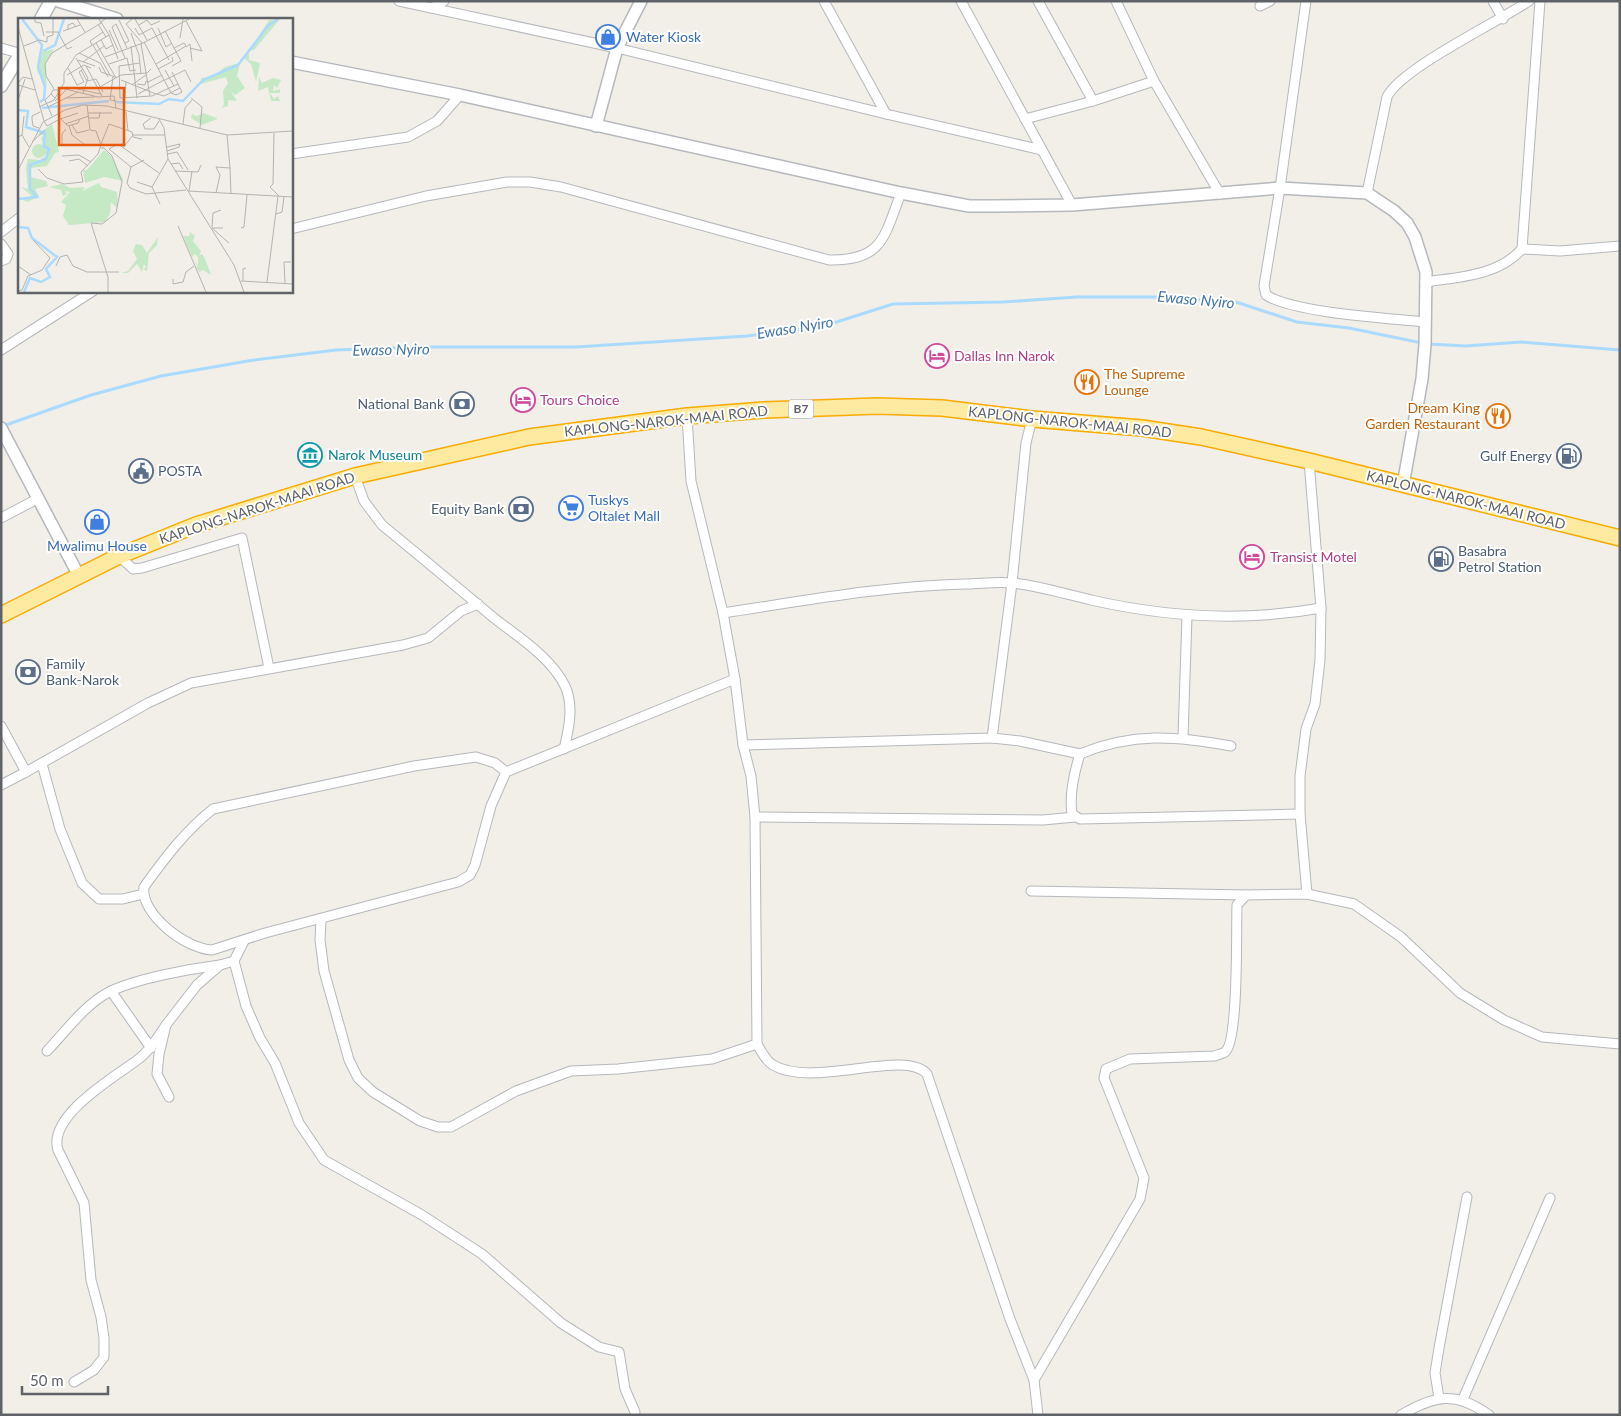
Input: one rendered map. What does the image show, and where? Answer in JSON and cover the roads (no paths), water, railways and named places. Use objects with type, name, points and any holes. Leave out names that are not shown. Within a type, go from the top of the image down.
[{"type":"highway","name":"KAPLONG-NAROK-MAAI ROAD","points":[[1,615],[119,556],[196,525],[355,476],[529,437],[686,416],[764,410],[878,406],[942,408],[1032,419],[1142,428],[1201,437],[1309,460],[1620,538]]},
{"type":"main road","points":[[42,18],[51,1]]},
{"type":"main road","points":[[1,86],[18,56]]},
{"type":"street","points":[[58,1],[113,18]]},
{"type":"street","points":[[399,1],[617,48],[1042,150]]},
{"type":"street","points":[[432,8],[444,1]]},
{"type":"street","points":[[596,126],[617,48],[641,1]]},
{"type":"street","points":[[824,1],[886,114]]},
{"type":"street","points":[[961,1],[1072,205]]},
{"type":"street","points":[[1038,1],[1093,101]]},
{"type":"street","points":[[1116,1],[1154,81],[1220,194]]},
{"type":"street","points":[[1260,6],[1270,1]]},
{"type":"street","points":[[1306,1],[1280,188],[1264,286],[1266,295],[1275,301],[1311,308],[1425,322]]},
{"type":"street","points":[[1493,1],[1503,19]]},
{"type":"street","points":[[1367,193],[1390,90],[1415,68],[1503,19],[1530,1]]},
{"type":"street","points":[[1425,282],[1478,275],[1505,264],[1522,249],[1540,1]]},
{"type":"street","points":[[1,48],[18,54]]},
{"type":"street","points":[[292,62],[460,95],[901,193],[969,206],[1072,205],[1280,188],[1367,193],[1394,211],[1407,223],[1415,237],[1426,272],[1422,379],[1403,485]]},
{"type":"street","points":[[1025,119],[1093,101],[1154,81]]},
{"type":"street","points":[[292,154],[408,137],[437,121],[460,95]]},
{"type":"street","points":[[292,229],[426,196],[507,182],[530,182],[560,187],[829,260],[842,260],[861,258],[878,246],[884,239],[901,193]]},
{"type":"street","points":[[1,232],[18,219]]},
{"type":"street","points":[[1,244],[8,254],[6,259],[1,261]]},
{"type":"street","points":[[1522,249],[1560,251],[1620,246]]},
{"type":"street","points":[[1,350],[90,292]]},
{"type":"street","points":[[686,416],[691,481],[723,613],[735,679],[743,745],[751,776],[755,817],[757,1044],[773,1065],[792,1072],[841,1072],[904,1064],[922,1068],[927,1074],[1010,1319],[1034,1380],[1038,1393],[1038,1415]]},
{"type":"street","points":[[992,738],[1012,583],[1025,453],[1032,419]]},
{"type":"street","points":[[4,433],[80,576]]},
{"type":"street","points":[[1307,894],[1300,814],[1302,755],[1306,728],[1315,704],[1320,660],[1320,608],[1309,460]]},
{"type":"street","points":[[355,476],[371,514],[558,673],[566,687],[570,708],[569,729],[564,749]]},
{"type":"street","points":[[1,518],[39,498]]},
{"type":"street","points":[[119,556],[132,569],[142,568],[242,538],[269,668]]},
{"type":"street","points":[[723,613],[879,590],[945,584],[1012,583],[1047,588],[1117,605],[1187,616],[1284,615],[1320,608]]},
{"type":"street","points":[[1,785],[42,764],[148,703],[183,686],[269,668],[404,645],[428,638],[460,611],[478,604]]},
{"type":"street","points":[[1183,737],[1187,616]]},
{"type":"street","points":[[506,772],[496,763],[476,757],[369,776],[214,809],[200,819],[176,845],[144,886],[143,894],[152,911],[166,928],[190,945],[202,950],[212,950],[265,933],[458,882],[470,875],[475,865],[491,806],[506,772],[735,679]]},
{"type":"street","points":[[1,726],[26,772]]},
{"type":"street","points":[[743,745],[992,738],[1020,741],[1080,754],[1120,741],[1183,737],[1231,746]]},
{"type":"street","points":[[1075,817],[1071,807],[1072,791],[1080,754]]},
{"type":"street","points":[[42,764],[60,829],[82,883],[99,899],[123,899],[143,894]]},
{"type":"street","points":[[755,817],[1043,820],[1075,817],[1095,819],[1300,814]]},
{"type":"street","points":[[1031,891],[1246,895],[1307,894],[1354,904],[1401,937],[1460,993],[1528,1032],[1542,1037],[1620,1044]]},
{"type":"street","points":[[1034,1380],[1140,1198],[1144,1178],[1104,1078],[1106,1069],[1130,1058],[1214,1056],[1225,1052],[1230,1043],[1235,1008],[1237,906],[1246,895]]},
{"type":"street","points":[[321,919],[320,940],[324,970],[349,1060],[358,1078],[374,1092],[420,1121],[438,1127],[451,1127],[516,1091],[571,1071],[618,1069],[712,1059],[757,1044]]},
{"type":"street","points":[[244,941],[234,961],[246,1006],[260,1038],[275,1063],[299,1123],[324,1160],[422,1215],[482,1254],[561,1322],[599,1347],[619,1352],[625,1389],[635,1412]]},
{"type":"street","points":[[47,1051],[86,1009],[111,991],[187,970],[234,961]]},
{"type":"street","points":[[74,1382],[94,1370],[104,1357],[104,1338],[101,1317],[91,1280],[84,1203],[58,1150],[56,1143],[58,1135],[66,1121],[83,1100],[151,1048],[197,985],[220,965]]},
{"type":"street","points":[[111,991],[151,1048]]},
{"type":"street","points":[[166,1025],[158,1054],[157,1074],[169,1097]]},
{"type":"street","points":[[1440,1398],[1436,1373],[1438,1348],[1467,1197]]},
{"type":"street","points":[[1463,1399],[1550,1198]]},
{"type":"street","points":[[1401,1415],[1427,1401],[1440,1398],[1463,1399],[1489,1415]]},
{"type":"waterway","name":"Ewaso Nyiro","points":[[3,426],[91,395],[161,376],[254,360],[336,350],[417,347],[576,347],[747,336],[824,326],[893,304],[1003,302],[1077,297],[1152,297],[1236,302],[1297,322],[1349,328],[1422,343]]},
{"type":"waterway","name":"Ewaso Nyiro","points":[[1428,344],[1466,346],[1521,342],[1620,350]]},
{"type":"place","name":"Water Kiosk","points":[[608,37]]},
{"type":"place","name":"Dallas Inn Narok","points":[[937,356]]},
{"type":"place","name":"The Supreme Lounge","points":[[1087,382]]},
{"type":"place","name":"Tours Choice","points":[[523,400]]},
{"type":"place","name":"National Bank","points":[[462,404]]},
{"type":"place","name":"Dream King Garden Restaurant","points":[[1498,416]]},
{"type":"place","name":"Narok Museum","points":[[310,455]]},
{"type":"place","name":"Gulf Energy","points":[[1569,456]]},
{"type":"place","name":"POSTA","points":[[141,471]]},
{"type":"place","name":"Tuskys Oltalet Mall","points":[[571,508]]},
{"type":"place","name":"Equity Bank","points":[[521,509]]},
{"type":"place","name":"Mwalimu House","points":[[97,522]]},
{"type":"place","name":"Transist Motel","points":[[1252,557]]},
{"type":"place","name":"Basabra Petrol Station","points":[[1441,559]]},
{"type":"place","name":"Family Bank-Narok","points":[[28,672]]}]
